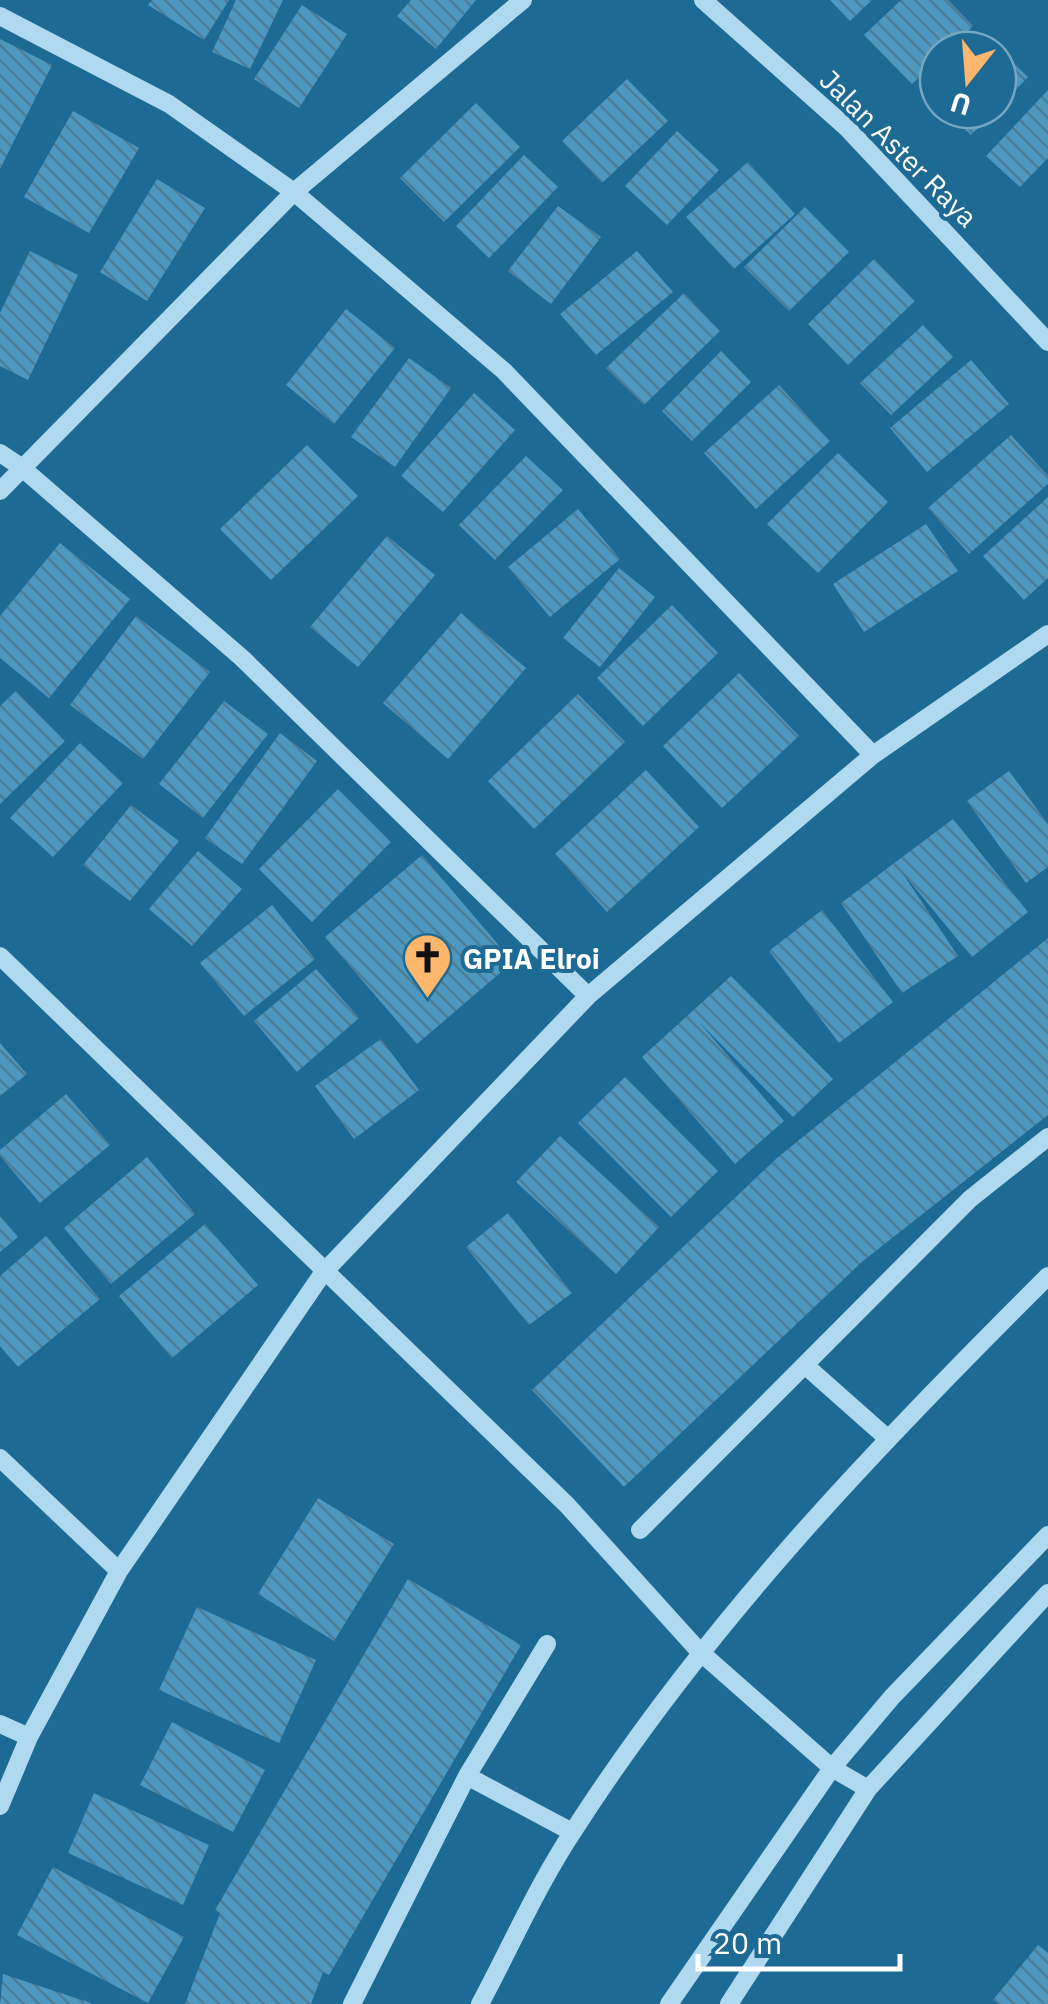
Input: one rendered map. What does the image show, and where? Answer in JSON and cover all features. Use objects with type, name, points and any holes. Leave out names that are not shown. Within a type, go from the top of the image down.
[{"type":"street","points":[[0,491],[294,192],[523,0]]},
{"type":"street","name":"Jalan Aster Raya","points":[[703,0],[847,128],[1048,342]]},
{"type":"street","points":[[0,16],[169,104],[294,192],[504,370],[873,755]]},
{"type":"street","points":[[0,453],[22,466],[242,658],[588,996]]},
{"type":"street","points":[[0,1806],[29,1737],[118,1571],[323,1273],[588,996],[873,755],[1048,634]]},
{"type":"street","points":[[0,956],[323,1273],[567,1504],[699,1652],[832,1768],[868,1789]]},
{"type":"street","points":[[640,1530],[807,1367],[970,1199],[1048,1136]]},
{"type":"street","points":[[480,2004],[572,1832],[699,1652],[886,1437],[1048,1276]]},
{"type":"street","points":[[807,1367],[886,1437]]},
{"type":"street","points":[[0,1458],[118,1571]]},
{"type":"street","points":[[669,2004],[832,1768],[892,1696],[1048,1536]]},
{"type":"street","points":[[729,2004],[868,1789],[1048,1593]]},
{"type":"street","points":[[352,2004],[467,1776],[546,1644]]},
{"type":"street","points":[[0,1724],[29,1737]]},
{"type":"street","points":[[467,1776],[572,1832]]},
{"type":"building","points":[[152,0],[229,0],[204,40],[148,5]]},
{"type":"building","points":[[236,0],[283,0],[250,69],[212,52]]},
{"type":"building","points":[[411,0],[476,0],[436,49],[397,16]]},
{"type":"building","points":[[830,0],[872,0],[850,21]]},
{"type":"building","points":[[901,0],[948,0],[973,26],[969,30],[918,30],[918,78],[912,84],[864,35]]},
{"type":"building","points":[[302,5],[347,34],[299,108],[254,79]]},
{"type":"building","points":[[0,39],[52,65],[0,169]]},
{"type":"building","points":[[1018,68],[1028,77],[1018,87]]},
{"type":"building","points":[[627,79],[668,121],[602,183],[562,141]]},
{"type":"building","points":[[1048,90],[1048,158],[1020,187],[986,156],[1010,130],[1018,130],[1018,122]]},
{"type":"building","points":[[476,103],[520,147],[444,222],[400,178]]},
{"type":"building","points":[[73,111],[139,148],[89,233],[24,197]]},
{"type":"building","points":[[677,131],[719,170],[667,225],[625,186]]},
{"type":"building","points":[[524,155],[558,187],[489,258],[456,226]]},
{"type":"building","points":[[748,162],[795,214],[734,269],[686,217]]},
{"type":"building","points":[[157,179],[205,208],[147,301],[100,272]]},
{"type":"building","points":[[558,206],[601,237],[551,304],[508,271]]},
{"type":"building","points":[[805,207],[849,252],[789,311],[744,267]]},
{"type":"building","points":[[30,251],[78,275],[28,380],[0,366],[0,313]]},
{"type":"building","points":[[637,251],[673,292],[596,355],[560,314]]},
{"type":"building","points":[[874,259],[915,301],[848,365],[808,324]]},
{"type":"building","points":[[684,293],[720,331],[644,405],[606,368]]},
{"type":"building","points":[[346,309],[395,348],[334,424],[286,385]]},
{"type":"building","points":[[923,325],[953,357],[891,415],[860,383]]},
{"type":"building","points":[[721,351],[751,382],[692,441],[662,411]]},
{"type":"building","points":[[409,358],[451,388],[395,467],[351,437]]},
{"type":"building","points":[[971,360],[1009,404],[927,472],[890,428]]},
{"type":"building","points":[[779,385],[830,441],[756,509],[704,453]]},
{"type":"building","points":[[474,393],[515,430],[443,512],[401,476]]},
{"type":"building","points":[[1011,435],[1048,476],[1048,484],[969,554],[928,508]]},
{"type":"building","points":[[307,445],[358,496],[271,580],[220,529]]},
{"type":"building","points":[[838,453],[888,502],[818,573],[767,524]]},
{"type":"building","points":[[526,456],[563,490],[495,560],[459,525]]},
{"type":"building","points":[[1048,497],[1048,578],[1024,600],[983,556]]},
{"type":"building","points":[[578,509],[620,559],[550,617],[508,567]]},
{"type":"building","points":[[926,524],[958,571],[864,632],[833,584]]},
{"type":"building","points":[[387,536],[435,575],[358,667],[310,627]]},
{"type":"building","points":[[60,543],[130,599],[49,698],[0,658],[0,616]]},
{"type":"building","points":[[619,568],[655,597],[600,667],[563,638]]},
{"type":"building","points":[[672,605],[718,653],[643,726],[597,678]]},
{"type":"building","points":[[461,613],[526,668],[448,759],[383,703]]},
{"type":"building","points":[[136,616],[210,672],[143,759],[70,705]]},
{"type":"building","points":[[739,673],[799,736],[722,808],[663,746]]},
{"type":"building","points":[[16,691],[65,741],[0,804],[0,706]]},
{"type":"building","points":[[578,694],[625,742],[534,829],[488,781]]},
{"type":"building","points":[[224,701],[268,734],[203,818],[159,784]]},
{"type":"building","points":[[280,733],[317,761],[242,864],[205,838]]},
{"type":"building","points":[[80,743],[123,783],[53,857],[10,818]]},
{"type":"building","points":[[646,770],[699,827],[607,912],[555,854]]},
{"type":"building","points":[[1009,771],[1048,824],[1048,867],[1026,883],[967,801]]},
{"type":"building","points":[[338,789],[391,842],[312,922],[259,869]]},
{"type":"building","points":[[131,805],[179,841],[130,901],[83,865]]},
{"type":"building","points":[[953,819],[1028,912],[972,957],[901,871],[958,956],[902,993],[841,903]]},
{"type":"building","points":[[198,851],[242,889],[192,946],[149,909]]},
{"type":"building","points":[[422,855],[513,962],[417,1044],[325,937]]},
{"type":"building","points":[[272,905],[315,959],[244,1016],[200,963]]},
{"type":"building","points":[[822,910],[893,1002],[839,1043],[769,951]]},
{"type":"building","points":[[1048,938],[1048,1115],[863,1261],[624,1487],[532,1390],[777,1158]]},
{"type":"building","points":[[316,969],[359,1018],[297,1072],[254,1021]]},
{"type":"building","points":[[731,976],[833,1079],[793,1117],[699,1022],[784,1121],[735,1164],[642,1057]]},
{"type":"building","points":[[381,1039],[419,1090],[354,1139],[315,1086]]},
{"type":"building","points":[[0,1043],[27,1074],[0,1096]]},
{"type":"building","points":[[625,1077],[718,1171],[671,1217],[578,1123]]},
{"type":"building","points":[[66,1094],[110,1145],[40,1203],[0,1156],[0,1150]]},
{"type":"building","points":[[560,1136],[659,1227],[616,1274],[516,1182]]},
{"type":"building","points":[[147,1157],[195,1214],[111,1284],[64,1228]]},
{"type":"building","points":[[508,1213],[572,1293],[529,1325],[466,1247]]},
{"type":"building","points":[[0,1216],[18,1237],[0,1252]]},
{"type":"building","points":[[205,1224],[258,1285],[172,1358],[119,1296]]},
{"type":"building","points":[[46,1236],[100,1299],[18,1367],[0,1346],[0,1276]]},
{"type":"building","points":[[318,1498],[394,1544],[334,1641],[258,1594]]},
{"type":"building","points":[[408,1579],[521,1645],[329,1975],[323,1972],[311,2004],[185,2004],[220,1913],[215,1910]]},
{"type":"building","points":[[197,1607],[316,1660],[279,1743],[159,1690]]},
{"type":"building","points":[[172,1722],[265,1770],[233,1832],[140,1785]]},
{"type":"building","points":[[94,1793],[209,1845],[183,1905],[68,1853]]},
{"type":"building","points":[[53,1867],[184,1937],[148,2003],[17,1935]]},
{"type":"building","points":[[1038,1945],[1048,1953],[1048,2004],[998,2004],[993,2000]]},
{"type":"building","points":[[3,1974],[91,2003],[91,2004],[0,2004]]},
{"type":"place","name":"GPIA Elroi","points":[[428,1000]]}]
